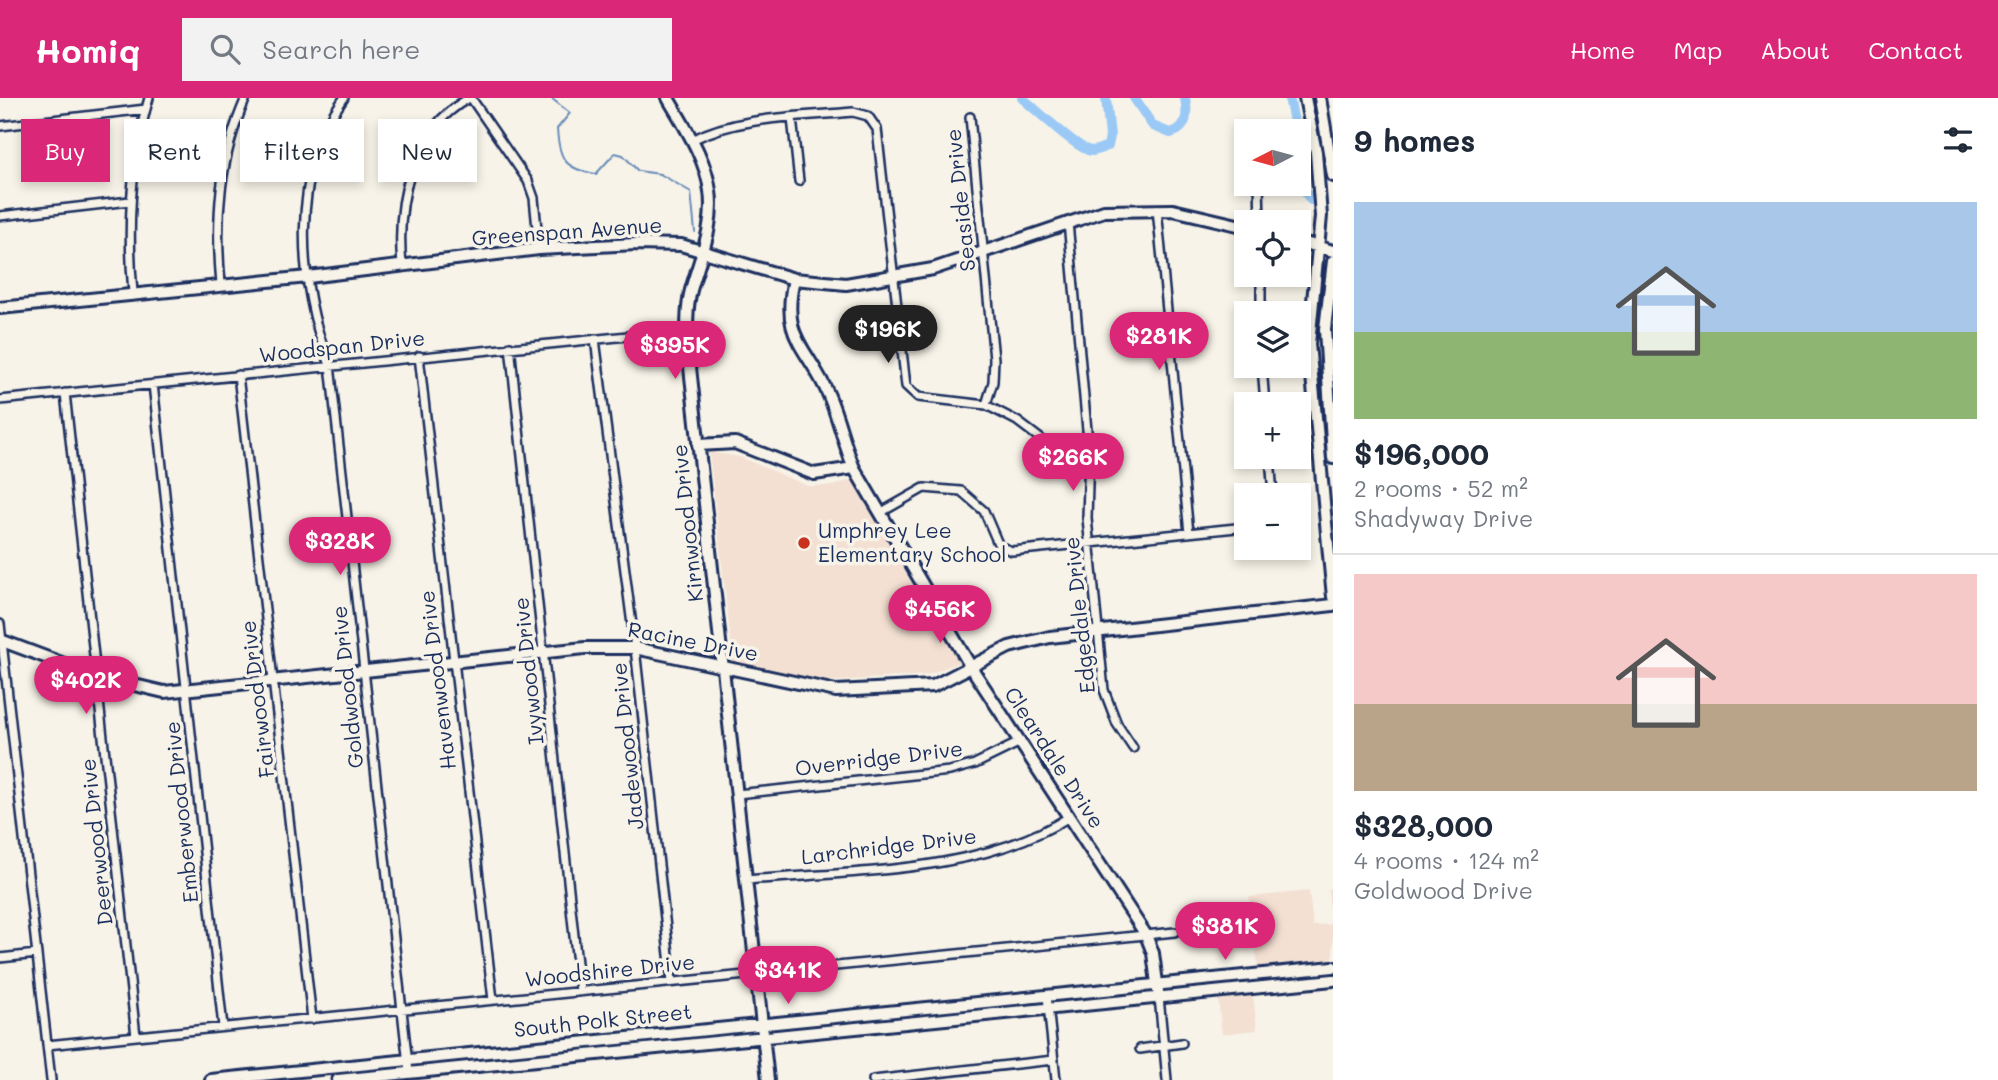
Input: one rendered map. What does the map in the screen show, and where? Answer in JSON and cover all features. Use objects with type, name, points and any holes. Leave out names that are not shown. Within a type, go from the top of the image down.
[{"type":"street","points":[[133,293],[130,201],[149,98]]},
{"type":"street","points":[[221,284],[218,202],[232,134],[246,98]]},
{"type":"street","name":"Goldwood Drive","points":[[344,98],[325,132],[310,176],[305,221],[308,277],[313,324],[330,365],[409,1073]]},
{"type":"street","points":[[402,265],[400,218],[411,170],[437,127],[454,108],[470,98],[528,181],[534,198],[539,249]]},
{"type":"street","name":"Kirnwood Drive","points":[[668,98],[692,140],[708,180],[711,201],[703,252],[691,293],[687,330],[768,1080]]},
{"type":"street","points":[[1305,98],[1320,185],[1321,216],[1316,246],[1309,344],[1329,526],[1333,597]]},
{"type":"street","points":[[1320,98],[1333,176]]},
{"type":"street","points":[[0,126],[146,108]]},
{"type":"street","points":[[692,140],[726,126],[792,118],[862,113],[872,119],[877,129],[903,377],[911,393],[927,399],[986,405],[1017,421],[1054,449],[1089,452]]},
{"type":"street","name":"Seaside Drive","points":[[970,117],[995,370],[986,405]]},
{"type":"street","points":[[792,118],[799,181]]},
{"type":"street","points":[[1320,185],[1333,184]]},
{"type":"street","points":[[0,216],[130,201]]},
{"type":"street","points":[[1157,208],[1189,533]]},
{"type":"street","name":"Greenspan Avenue","points":[[0,308],[308,277],[539,249],[668,244],[794,279],[846,284],[933,269],[1104,211],[1157,208],[1234,224]]},
{"type":"street","name":"Edgedale Drive","points":[[1068,221],[1089,452],[1089,544],[1106,699],[1133,748]]},
{"type":"street","points":[[1311,245],[1333,251]]},
{"type":"street","points":[[1333,261],[1325,329],[1333,458]]},
{"type":"street","name":"Cleardale Drive","points":[[794,279],[789,301],[790,323],[828,394],[841,438],[854,468],[971,667],[1146,934],[1153,953],[1158,985],[1166,1045],[1167,1080]]},
{"type":"street","name":"Woodspan Drive","points":[[0,400],[687,330]]},
{"type":"street","name":"Jadewood Drive","points":[[595,339],[635,648],[672,982]]},
{"type":"street","name":"Ivywood Drive","points":[[510,346],[580,992]]},
{"type":"street","name":"Havenwood Drive","points":[[419,356],[492,1000]]},
{"type":"street","name":"Fairwood Drive","points":[[238,375],[312,1018]]},
{"type":"street","name":"Emberwood Drive","points":[[153,384],[223,1027]]},
{"type":"street","name":"Deerwood Drive","points":[[65,393],[136,1036]]},
{"type":"street","points":[[698,445],[735,443],[814,474],[830,474],[854,468]]},
{"type":"street","points":[[880,513],[917,490],[931,487],[953,489],[978,503],[995,539],[1005,550],[1234,528]]},
{"type":"street","name":"Racine Drive","points":[[1,640],[96,676],[164,692],[592,647],[635,648],[836,691],[933,686],[1021,643],[1333,605]]},
{"type":"street","points":[[0,624],[51,1080]]},
{"type":"street","name":"Overridge Drive","points":[[737,794],[950,771],[975,764],[1020,742]]},
{"type":"street","name":"Larchridge Drive","points":[[747,880],[977,856],[1025,842],[1069,817]]},
{"type":"street","name":"Woodshire Drive","points":[[47,1045],[1175,932]]},
{"type":"street","points":[[0,958],[37,954]]},
{"type":"street","name":"South Polk Street","points":[[211,1080],[293,1076],[408,1060],[1333,967]]},
{"type":"street","points":[[1253,975],[1254,988]]},
{"type":"street","name":"South Polk Street","points":[[338,1080],[1333,980]]},
{"type":"street","points":[[1047,996],[1056,1080]]},
{"type":"street","points":[[600,1041],[601,1054]]},
{"type":"street","points":[[1140,1049],[1182,1044]]},
{"type":"street","points":[[873,1080],[1054,1060]]},
{"type":"street","points":[[967,1070],[968,1080]]},
{"type":"shaded area","name":"Umphrey Lee Elementary School","points":[[709,452],[740,457],[808,486],[832,486],[853,479],[959,662],[927,675],[824,682],[733,661]]},
{"type":"shaded area","points":[[1328,889],[1333,889],[1333,959],[1258,967],[1249,897],[1309,891],[1313,926],[1331,924]]},
{"type":"shaded area","points":[[1253,995],[1257,1030],[1222,1034],[1218,998]]},
{"type":"waterway","points":[[551,98],[570,113],[557,129],[562,156],[571,166],[596,174],[615,153],[623,155],[638,171],[660,174],[691,192],[695,232]]},
{"type":"waterway","points":[[1022,98],[1068,137],[1092,151],[1108,146],[1110,136],[1106,98]]},
{"type":"waterway","points":[[1134,98],[1153,126],[1170,133],[1180,128],[1185,120],[1185,98]]},
{"type":"waterway","points":[[1289,98],[1293,119]]},
{"type":"waterway","points":[[1308,196],[1311,200]]},
{"type":"place","name":"Umphrey Lee Elementary School","points":[[804,543]]}]
